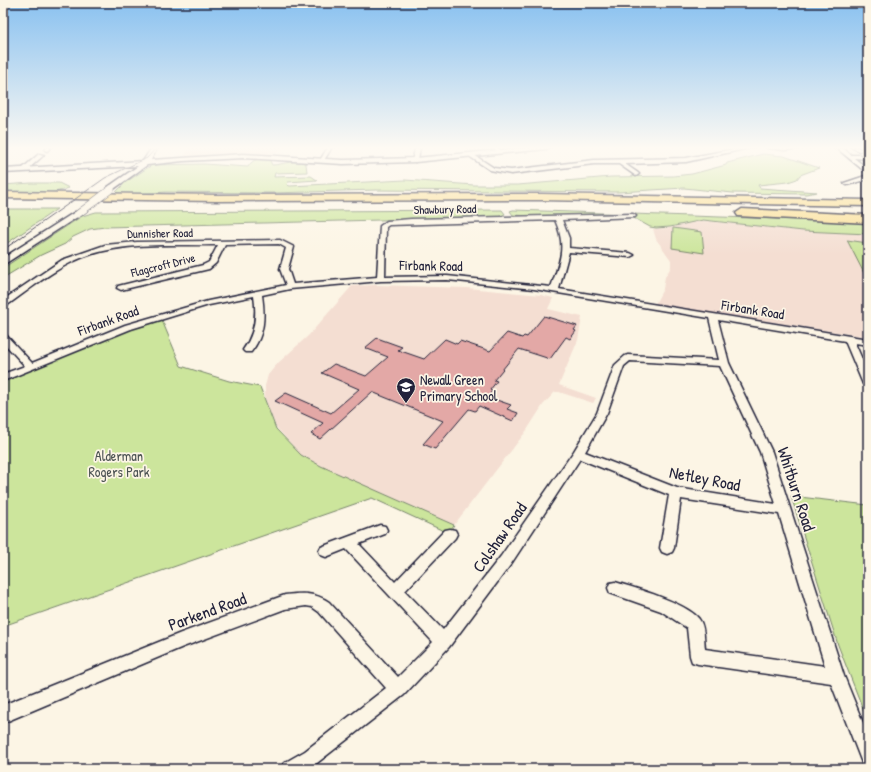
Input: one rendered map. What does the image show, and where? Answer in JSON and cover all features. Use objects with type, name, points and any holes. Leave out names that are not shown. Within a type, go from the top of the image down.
[{"type":"highway","points":[[3,195],[868,204]]},
{"type":"highway","points":[[3,204],[543,201],[868,196]]},
{"type":"highway","points":[[543,201],[868,209]]},
{"type":"highway","points":[[543,201],[705,212]]},
{"type":"highway","points":[[729,213],[868,219]]},
{"type":"street","points":[[111,189],[112,183]]},
{"type":"street","points":[[3,262],[78,214],[118,183]]},
{"type":"street","name":"Shawbury Road","points":[[381,278],[384,226],[387,223],[411,221],[633,216]]},
{"type":"street","points":[[554,291],[568,250],[563,228],[558,218]]},
{"type":"street","name":"Dunnisher Road","points":[[3,304],[64,262],[93,251],[137,244],[266,242],[287,244],[290,247],[284,269],[290,287]]},
{"type":"street","name":"Flagcroft Drive","points":[[121,288],[206,267],[212,263],[222,243]]},
{"type":"street","points":[[568,250],[630,256]]},
{"type":"street","name":"Firbank Road","points":[[3,378],[93,340],[166,314],[290,287],[381,278],[453,279],[554,291],[868,342]]},
{"type":"street","points":[[248,350],[254,344],[261,312],[258,293]]},
{"type":"street","name":"Whitburn Road","points":[[713,316],[724,363],[766,452],[836,676],[868,757]]},
{"type":"street","points":[[3,337],[30,366]]},
{"type":"street","points":[[849,338],[868,384]]},
{"type":"street","name":"Colshaw Road","points":[[290,769],[311,757],[398,688],[444,642],[506,560],[578,454],[602,413],[620,365],[628,358],[724,363]]},
{"type":"street","name":"Netley Road","points":[[578,454],[676,493],[783,510]]},
{"type":"street","points":[[667,548],[676,493]]},
{"type":"street","points":[[326,550],[380,530]]},
{"type":"street","points":[[395,592],[450,534]]},
{"type":"street","points":[[348,542],[444,642]]},
{"type":"street","points":[[615,588],[654,601],[685,617],[694,624],[698,656],[836,676]]},
{"type":"street","name":"Parkend Road","points":[[3,714],[181,640],[285,602],[303,599],[314,600],[324,607],[398,688]]},
{"type":"shaded area","points":[[701,220],[804,231],[868,234],[868,337],[655,304],[663,289],[665,277],[671,267],[671,260],[656,239],[653,229],[669,228]]},
{"type":"shaded area","name":"Newall Green Primary School","points":[[375,285],[467,288],[541,295],[553,298],[548,309],[582,317],[578,340],[559,385],[596,398],[593,403],[555,392],[543,405],[527,430],[454,525],[321,466],[301,455],[276,427],[268,408],[265,396],[265,386],[268,375],[277,364],[309,335],[352,286]]},
{"type":"green space","points":[[59,183],[69,188],[62,191],[28,193],[3,191],[3,185]]},
{"type":"green space","points":[[125,183],[288,183],[287,185],[290,186],[347,183],[518,185],[541,183],[778,183],[758,185],[760,188],[817,192],[806,194],[733,193],[684,188],[619,192],[376,190],[272,193],[166,192],[118,195],[115,193]]},
{"type":"green space","points":[[3,209],[57,209],[3,246]]},
{"type":"green space","points":[[502,210],[505,214],[498,217],[105,227],[90,229],[73,237],[65,244],[41,255],[3,278],[3,268],[82,216],[96,212]]},
{"type":"green space","points":[[510,211],[868,222],[868,234],[803,231],[703,220],[670,227],[656,228],[650,227],[632,217],[547,217],[513,215]]},
{"type":"green space","points":[[673,228],[702,232],[704,253],[672,248]]},
{"type":"green space","points":[[847,240],[868,243],[868,281]]},
{"type":"green space","name":"Alderman Rogers Park","points":[[161,318],[181,366],[229,381],[260,387],[276,429],[301,455],[321,466],[454,525],[448,533],[372,498],[3,626],[3,381],[51,358]]},
{"type":"green space","points":[[791,496],[868,505],[868,722],[838,645]]},
{"type":"building","name":"Newall Green Primary School","points":[[544,316],[577,326],[574,330],[576,331],[570,339],[566,337],[550,359],[519,349],[494,380],[497,381],[490,390],[492,391],[488,397],[511,405],[507,409],[518,413],[513,421],[479,406],[475,411],[469,409],[435,449],[423,444],[443,421],[372,392],[320,439],[311,434],[323,423],[275,401],[286,393],[331,413],[359,389],[322,373],[334,364],[366,376],[388,357],[365,348],[377,338],[402,347],[398,350],[424,359],[445,339],[457,344],[460,341],[490,351],[507,333],[522,338],[524,336],[527,337]]},
{"type":"tram line","points":[[3,250],[98,183]]},
{"type":"place","name":"Newall Green Primary School","points":[[406,404]]}]
